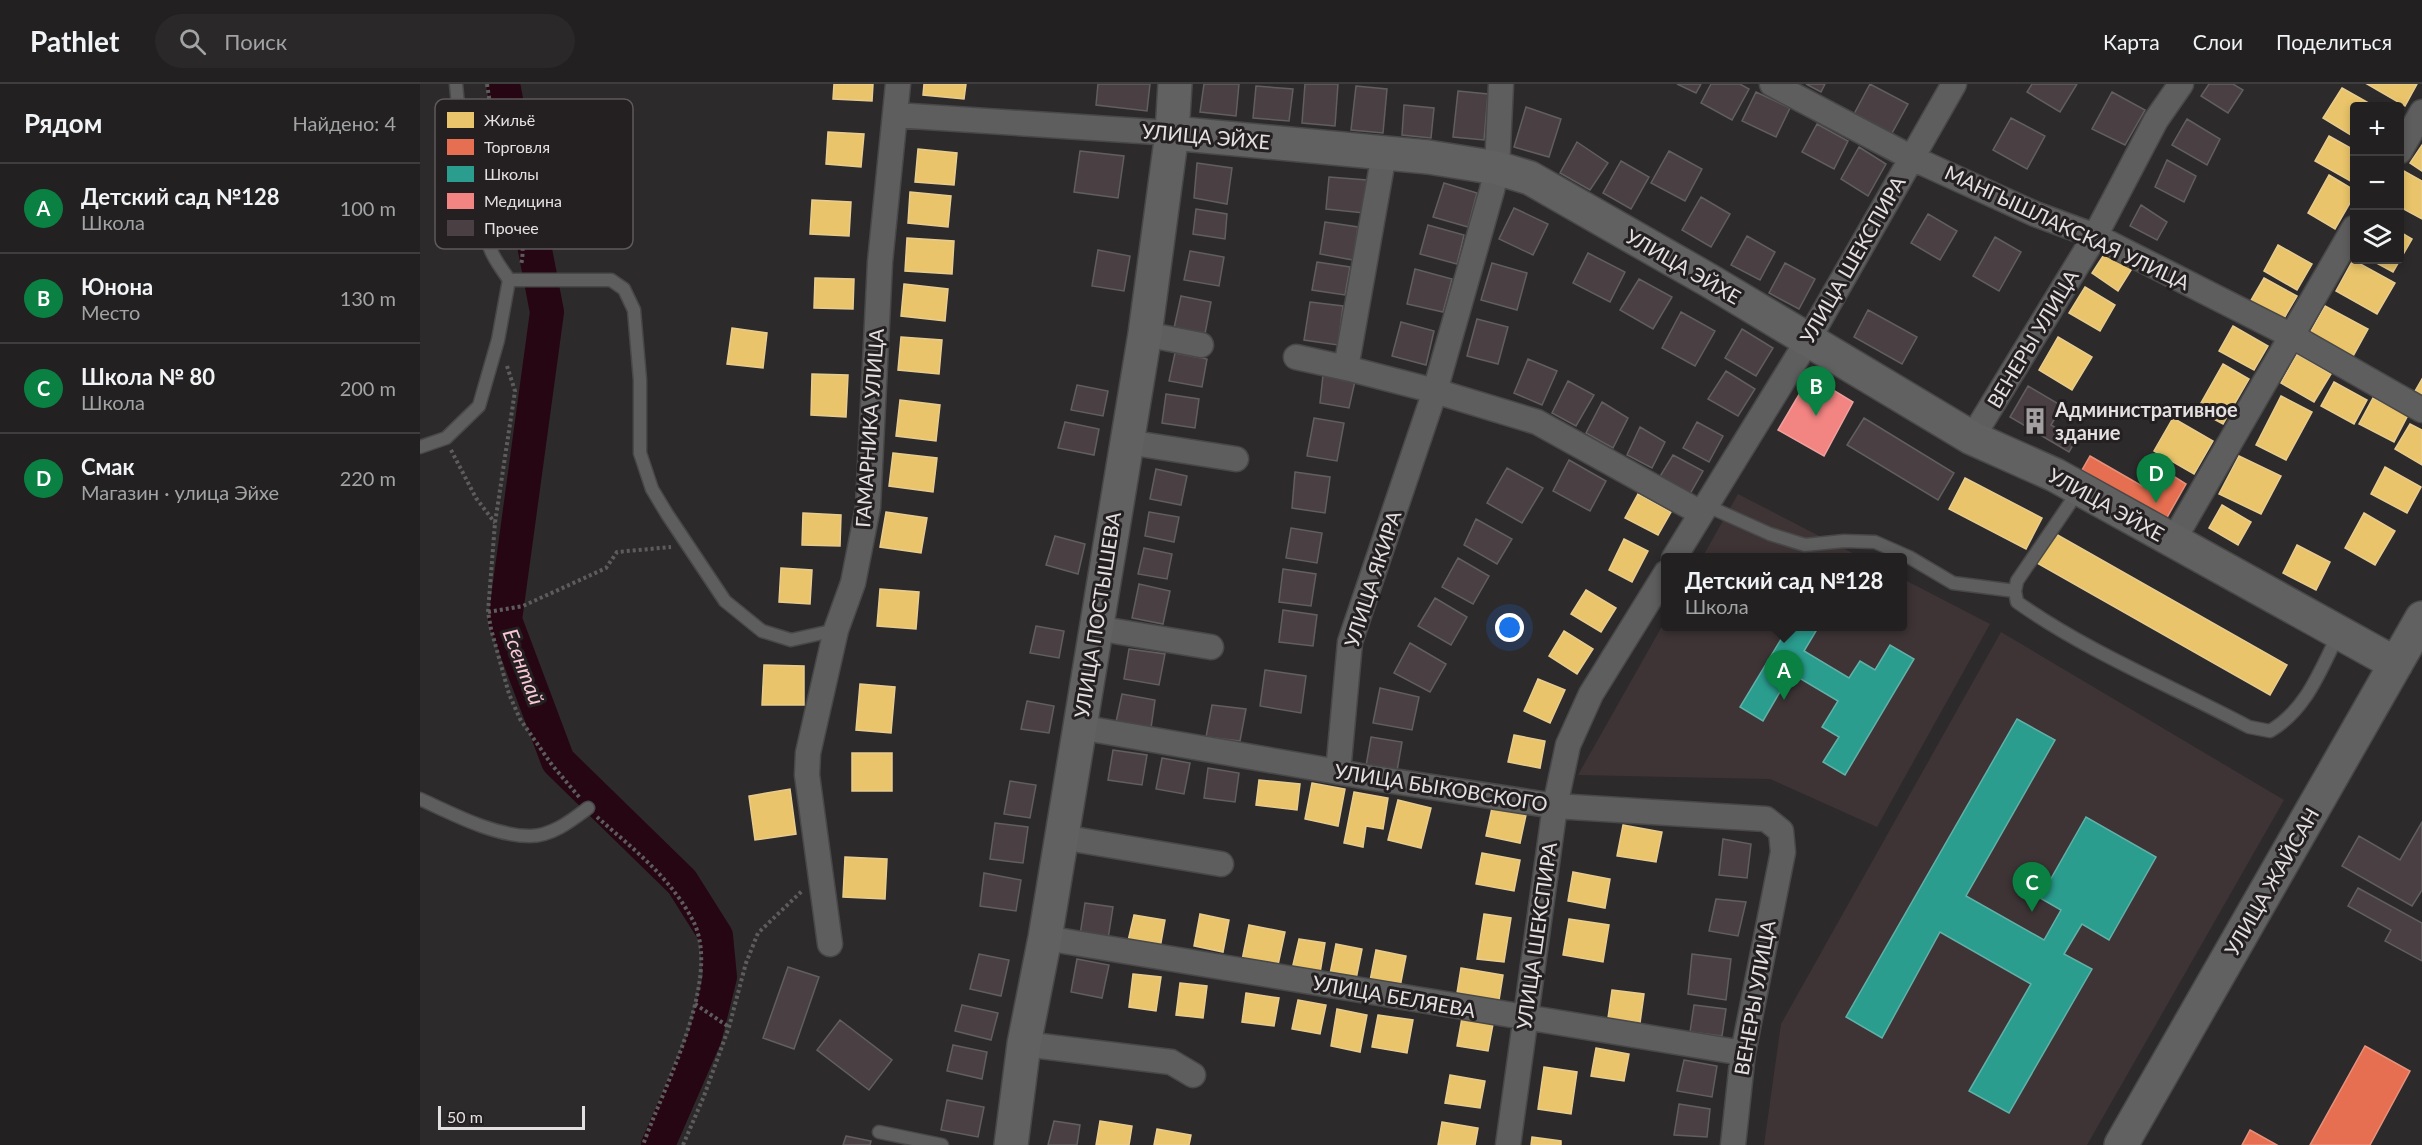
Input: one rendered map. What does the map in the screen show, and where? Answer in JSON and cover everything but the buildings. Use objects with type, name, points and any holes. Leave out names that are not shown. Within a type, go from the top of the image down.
[{"type":"street","name":"ГАМАРНИКА УЛИЦА","points":[[830,944],[807,775],[808,753],[836,630],[853,583],[868,507],[880,262],[898,84]]},
{"type":"street","name":"УЛИЦА ПОСТЫШЕВА","points":[[1011,1145],[1024,1044],[1045,938],[1145,334],[1172,134],[1175,84]]},
{"type":"street","name":"УЛИЦА ЯКИРА","points":[[1338,772],[1350,642],[1435,391],[1497,168],[1501,84]]},
{"type":"street","name":"МАНГЫШЛАКСКАЯ УЛИЦА","points":[[1772,84],[1912,158],[2036,214],[2095,237],[2292,336],[2422,410]]},
{"type":"street","name":"УЛИЦА ШЕКСПИРА","points":[[1677,553],[1808,340],[1954,84]]},
{"type":"street","name":"ВЕНЕРЫ УЛИЦА","points":[[1972,438],[2095,237],[2156,120],[2181,84]]},
{"type":"street","points":[[2404,144],[2422,112]]},
{"type":"street","name":"УЛИЦА ЭЙХЕ","points":[[895,115],[1172,134],[1428,157],[1497,168],[1530,178],[1710,281],[1972,438],[2055,475],[2396,663]]},
{"type":"street","points":[[1346,368],[1384,154]]},
{"type":"street","points":[[2173,541],[2350,237]]},
{"type":"street","points":[[1145,334],[1201,345]]},
{"type":"street","points":[[1296,357],[1435,391],[1537,422],[1703,509]]},
{"type":"street","points":[[1127,442],[1236,459]]},
{"type":"street","name":"УЛИЦА ШЕКСПИРА","points":[[1508,1145],[1556,806],[1568,745],[1591,694],[1661,580]]},
{"type":"street","name":"УЛИЦА ЖАЙСАН","points":[[2121,1145],[2293,848],[2422,618]]},
{"type":"street","points":[[1096,628],[1211,647]]},
{"type":"street","name":"УЛИЦА БЫКОВСКОГО","points":[[1079,727],[1338,772],[1556,806],[1766,819],[1781,831],[1783,852]]},
{"type":"street","points":[[1061,837],[1221,864]]},
{"type":"street","name":"ВЕНЕРЫ УЛИЦА","points":[[1733,1145],[1743,1053],[1783,852]]},
{"type":"street","name":"УЛИЦА БЕЛЯЕВА","points":[[1045,938],[1743,1053]]},
{"type":"street","points":[[1024,1044],[1171,1062],[1193,1075]]},
{"type":"lane","points":[[456,84],[457,99]]},
{"type":"lane","points":[[491,249],[517,280],[611,280],[624,289],[634,310],[640,380],[640,453],[652,489],[725,601],[762,631],[791,640],[836,630]]},
{"type":"lane","points":[[420,447],[446,438],[479,406],[517,280]]},
{"type":"lane","points":[[2080,489],[2017,581],[2014,591],[2017,602],[2106,656],[2249,727],[2270,731],[2286,722],[2307,696],[2338,633]]},
{"type":"lane","points":[[1703,509],[1770,534],[1805,544],[1844,541],[1875,542],[1900,553]]},
{"type":"lane","points":[[1907,556],[1953,583],[2014,591]]},
{"type":"lane","points":[[420,799],[484,828],[531,836],[564,826],[588,808]]},
{"type":"lane","points":[[879,1132],[942,1145]]},
{"type":"path","points":[[487,84],[490,99]]},
{"type":"path","points":[[517,280],[523,249]]},
{"type":"path","points":[[498,340],[515,391],[495,523],[488,612],[498,660],[509,694],[520,719],[552,765],[588,808],[674,890],[695,926],[699,944],[701,969],[695,1004],[684,1042],[643,1145]]},
{"type":"path","points":[[446,438],[476,498],[495,523]]},
{"type":"path","points":[[488,612],[523,606],[606,568],[617,552],[690,546]]},
{"type":"path","points":[[684,1145],[729,1027],[746,963],[758,933],[820,873]]},
{"type":"path","points":[[695,1004],[729,1027]]},
{"type":"shaded area","points":[[1738,494],[1852,553],[1705,553]]},
{"type":"shaded area","points":[[1907,581],[1990,624],[1877,827],[1770,779],[1578,775],[1661,628],[1661,631],[1907,631]]},
{"type":"shaded area","points":[[2001,632],[2284,800],[2087,1145],[1764,1145],[1781,1024]]},
{"type":"waterway","name":"Есентай","points":[[503,84],[506,99]]},
{"type":"waterway","name":"Есентай","points":[[535,249],[547,312],[505,620],[558,761],[682,882],[716,936],[720,977],[705,1037],[658,1145]]},
{"type":"place","name":"Юнона","points":[[1816,416]]},
{"type":"place","name":"Административное здание","points":[[2035,421]]},
{"type":"place","name":"Смак","points":[[2156,503]]},
{"type":"place","name":"Детский сад №128","points":[[1784,700]]},
{"type":"place","name":"Школа № 80","points":[[2032,912]]}]
